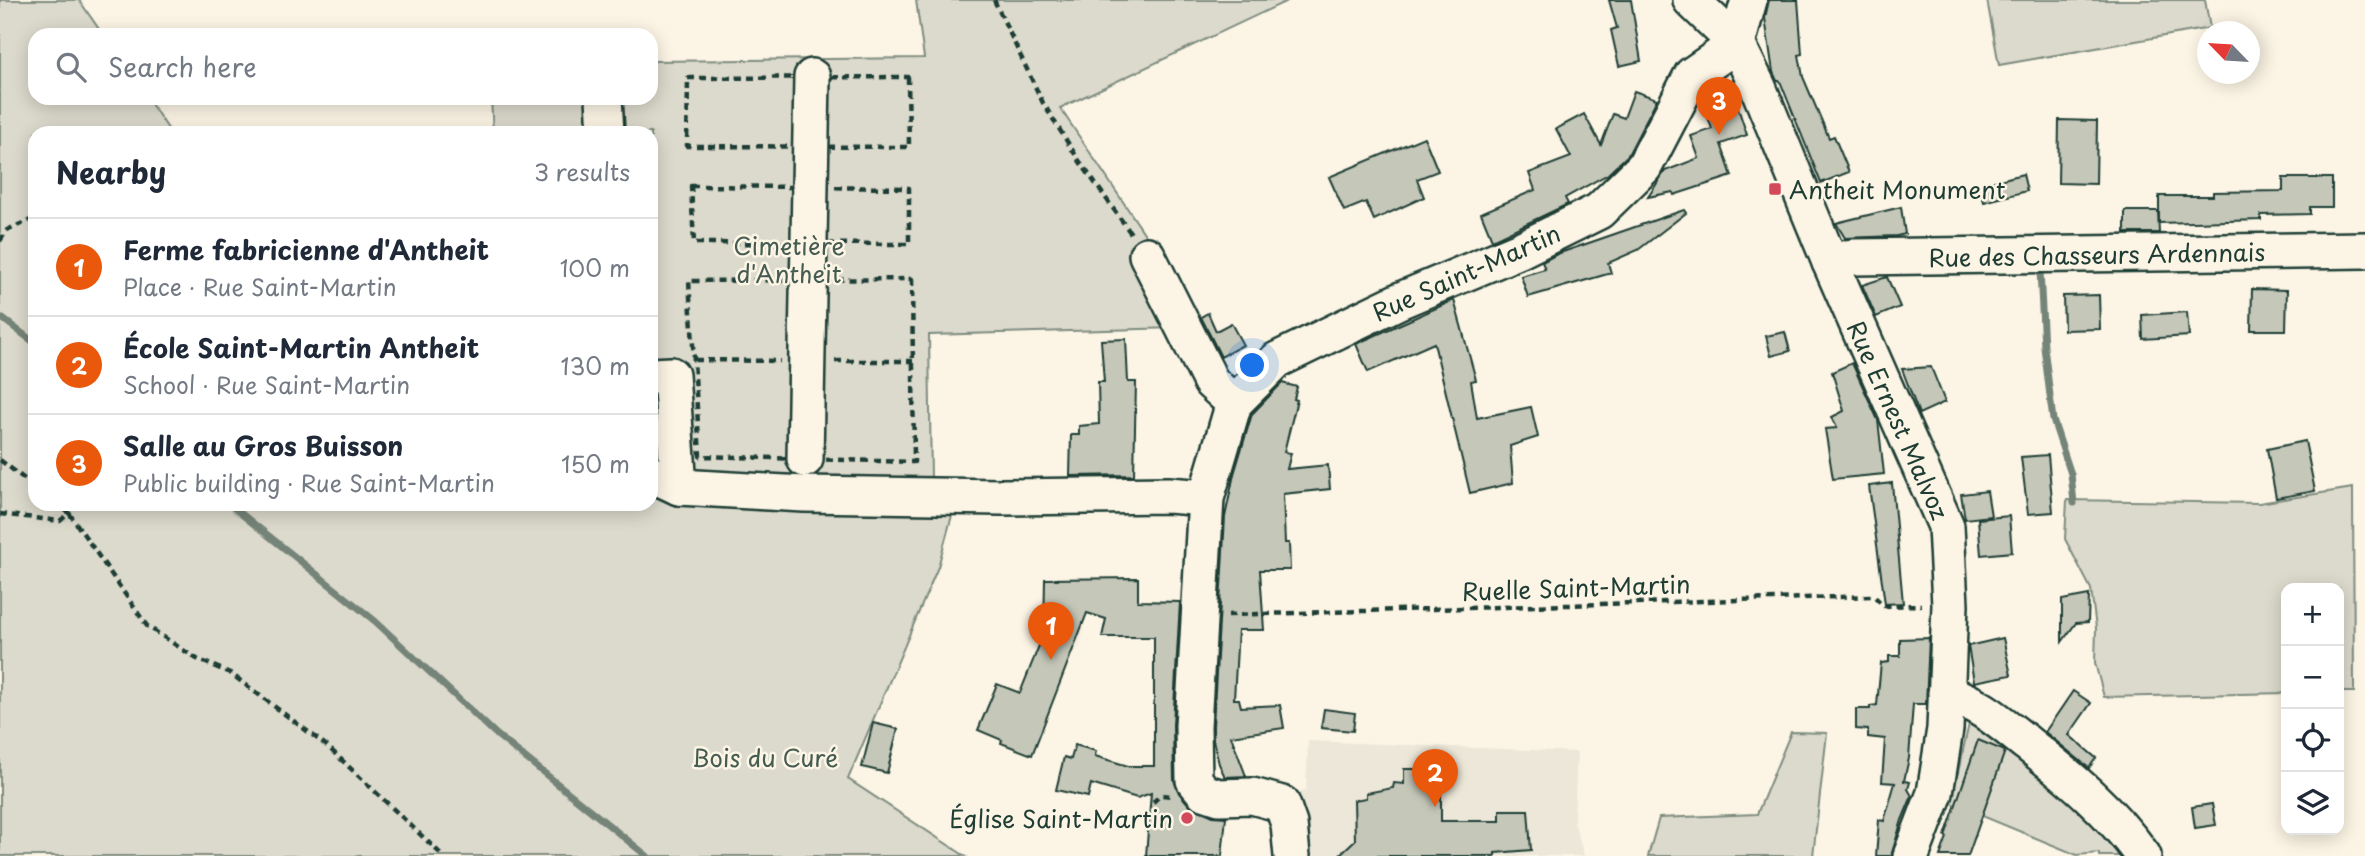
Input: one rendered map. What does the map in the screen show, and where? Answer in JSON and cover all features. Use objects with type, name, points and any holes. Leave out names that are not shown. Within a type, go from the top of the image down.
[{"type":"street","points":[[1691,0],[1737,44],[1749,0]]},
{"type":"street","name":"Rue Ernest Malvoz","points":[[1737,44],[1947,526],[1950,605],[1945,729],[1935,793],[1911,856]]},
{"type":"street","name":"Rue Saint-Martin","points":[[1292,856],[1289,824],[1282,804],[1252,796],[1219,797],[1204,792],[1194,780],[1193,726],[1206,498],[1234,403],[1278,360],[1401,300],[1520,250],[1599,211],[1644,167],[1692,75],[1737,44]]},
{"type":"street","points":[[805,459],[812,77]]},
{"type":"street","points":[[604,105],[606,126]]},
{"type":"street","name":"Rue des Chasseurs Ardennais","points":[[1830,262],[1853,257],[2365,250]]},
{"type":"street","points":[[1147,255],[1212,382],[1234,403]]},
{"type":"street","points":[[658,376],[671,375],[665,481],[804,494],[1001,497],[1168,495],[1206,498]]},
{"type":"street","points":[[1946,693],[1969,700],[1992,715],[2065,773],[2124,832],[2143,856]]},
{"type":"path","points":[[994,0],[1043,103],[1077,159],[1147,255]]},
{"type":"path","points":[[0,241],[7,230],[28,221]]},
{"type":"path","points":[[0,460],[28,482]]},
{"type":"path","points":[[67,511],[147,626],[197,659],[230,673],[327,746],[443,856]]},
{"type":"path","points":[[0,514],[60,521],[69,513]]},
{"type":"path","name":"Ruelle Saint-Martin","points":[[1199,616],[1874,596],[1884,607],[1950,605]]},
{"type":"shaded area","points":[[1308,741],[1577,752],[1574,821],[1584,856],[1301,856],[1295,793],[1306,791]]},
{"type":"green space","name":"Bois du Curé","points":[[0,0],[79,0],[98,28],[28,28],[28,105],[152,105],[166,126],[28,126],[28,511],[658,511],[658,489],[954,508],[938,567],[848,779],[965,856],[0,856]]},
{"type":"green space","name":"Cimetière d'Antheit","points":[[916,0],[1289,0],[1060,108],[1150,242],[1175,328],[929,335],[931,481],[682,472],[658,395],[658,126],[493,126],[491,105],[658,105],[658,61],[924,58]]},
{"type":"green space","points":[[1987,0],[2205,0],[2209,21],[2197,21],[2197,30],[1999,65]]},
{"type":"green space","points":[[2353,488],[2354,692],[2344,692],[2344,583],[2281,583],[2281,693],[2104,697],[2095,663],[2096,628],[2091,589],[2065,539],[2067,500],[2259,503]]},
{"type":"green space","points":[[1971,715],[2000,731],[2127,856],[2099,856],[2099,853],[2077,855],[1951,803]]},
{"type":"green space","points":[[1791,732],[1827,733],[1813,856],[1648,856],[1659,818],[1757,814]]},
{"type":"building","points":[[1609,0],[1631,0],[1641,61],[1619,66],[1611,30],[1617,28]]},
{"type":"building","points":[[1769,0],[1798,0],[1802,54],[1799,55],[1803,77],[1829,138],[1834,136],[1849,172],[1821,183],[1780,81],[1777,81],[1773,72],[1765,18]]},
{"type":"building","points":[[1731,87],[1747,135],[1721,144],[1732,176],[1674,195],[1673,192],[1648,197],[1665,171],[1699,158],[1691,136],[1712,129],[1702,99],[1704,95]]},
{"type":"building","points":[[1634,91],[1657,99],[1628,155],[1608,174],[1565,198],[1568,204],[1492,240],[1481,213],[1535,190],[1529,173],[1571,157],[1556,129],[1584,114],[1601,145],[1613,114],[1624,118]]},
{"type":"building","points":[[2059,120],[2097,121],[2096,184],[2058,183]]},
{"type":"building","points":[[1424,137],[1438,171],[1417,179],[1424,197],[1374,220],[1366,202],[1344,211],[1329,177]]},
{"type":"building","points":[[2023,174],[2027,191],[1984,202],[1980,185]]},
{"type":"building","points":[[2283,178],[2332,178],[2332,207],[2310,207],[2310,214],[2261,215],[2261,220],[2159,223],[2159,196],[2213,196],[2213,192],[2283,191]]},
{"type":"building","points":[[1901,207],[1905,234],[1897,236],[1845,238],[1836,223]]},
{"type":"building","points":[[1684,210],[1686,213],[1638,250],[1608,263],[1611,273],[1528,297],[1521,276],[1545,269],[1542,262],[1557,254]]},
{"type":"building","points":[[2125,211],[2158,211],[2159,233],[2125,233]]},
{"type":"building","points":[[1887,277],[1900,307],[1876,317],[1862,285]]},
{"type":"building","points":[[2252,289],[2287,290],[2286,330],[2251,330]]},
{"type":"building","points":[[2099,295],[2100,329],[2064,330],[2063,296]]},
{"type":"building","points":[[1454,300],[1476,380],[1471,381],[1477,418],[1531,407],[1538,437],[1510,446],[1513,483],[1470,493],[1434,343],[1368,372],[1356,344]]},
{"type":"building","points":[[2187,312],[2189,336],[2143,339],[2142,315]]},
{"type":"building","points":[[1208,313],[1216,331],[1231,323],[1243,345],[1221,357],[1201,317]]},
{"type":"building","points":[[1785,332],[1790,351],[1771,356],[1766,336]]},
{"type":"building","points":[[1126,339],[1128,382],[1136,382],[1134,475],[1070,476],[1071,435],[1079,435],[1079,426],[1099,424],[1098,382],[1104,382],[1101,340]]},
{"type":"building","points":[[1852,363],[1878,420],[1884,474],[1833,479],[1825,429],[1837,428],[1832,417],[1844,411],[1832,372]]},
{"type":"building","points":[[1931,367],[1945,402],[1919,414],[1902,369]]},
{"type":"building","points":[[1282,383],[1297,387],[1294,399],[1297,400],[1284,452],[1291,453],[1287,469],[1328,465],[1330,489],[1283,494],[1285,543],[1289,543],[1290,570],[1260,570],[1264,630],[1238,630],[1234,699],[1239,699],[1241,707],[1280,705],[1284,728],[1231,736],[1246,776],[1225,777],[1213,740],[1213,726],[1225,517],[1234,474],[1252,414]]},
{"type":"building","points":[[2305,441],[2315,491],[2276,498],[2267,449]]},
{"type":"building","points":[[2048,455],[2053,512],[2028,514],[2021,457]]},
{"type":"building","points":[[1892,483],[1903,603],[1885,604],[1869,486]]},
{"type":"building","points":[[1987,491],[1991,516],[1965,519],[1961,494]]},
{"type":"building","points":[[2009,516],[2012,552],[1981,555],[1978,519]]},
{"type":"building","points":[[1138,578],[1138,601],[1180,602],[1173,725],[1174,780],[1179,793],[1189,805],[1213,816],[1226,817],[1222,856],[1146,856],[1151,793],[1137,798],[1091,784],[1088,797],[1056,790],[1064,757],[1071,759],[1075,745],[1096,751],[1095,756],[1128,766],[1154,766],[1154,637],[1102,637],[1106,619],[1087,613],[1032,755],[1001,743],[1002,740],[978,730],[997,684],[1020,693],[1044,633],[1045,579]]},
{"type":"building","points":[[2089,595],[2088,622],[2076,623],[2062,642],[2062,600]]},
{"type":"building","points":[[1929,638],[1926,704],[1913,704],[1909,758],[1904,781],[1910,782],[1908,789],[1912,796],[1891,856],[1876,856],[1879,820],[1884,821],[1895,783],[1882,782],[1885,739],[1868,737],[1868,730],[1856,729],[1856,709],[1870,709],[1870,706],[1877,705],[1881,663],[1889,662],[1889,656],[1900,656],[1900,639]]},
{"type":"building","points":[[2003,638],[2011,675],[1974,682],[1968,646]]},
{"type":"building","points":[[2073,691],[2091,703],[2069,735],[2096,758],[2089,768],[2045,732]]},
{"type":"building","points":[[1324,709],[1355,713],[1353,731],[1321,728]]},
{"type":"building","points":[[873,723],[898,729],[887,773],[862,767]]},
{"type":"building","points":[[1978,740],[2005,751],[1968,856],[1940,856],[1947,837],[1945,836]]},
{"type":"building","points":[[1404,769],[1431,769],[1431,790],[1441,790],[1441,821],[1500,821],[1500,810],[1528,810],[1531,850],[1495,853],[1495,856],[1338,856],[1355,840],[1354,800],[1366,798],[1366,793],[1393,788],[1394,783],[1404,784]]},
{"type":"building","points":[[2212,804],[2216,825],[2195,828],[2192,807]]},
{"type":"waterway","points":[[2040,271],[2044,347],[2053,420],[2071,474],[2074,503]]},
{"type":"waterway","points":[[3,319],[28,338]]},
{"type":"waterway","points":[[238,511],[375,621],[497,735],[647,856]]},
{"type":"place","name":"Salle au Gros Buisson","points":[[1719,135]]},
{"type":"place","name":"Antheit Monument","points":[[1775,189]]},
{"type":"place","name":"Ferme fabricienne d'Antheit","points":[[1051,660]]},
{"type":"place","name":"École Saint-Martin Antheit","points":[[1435,807]]},
{"type":"place","name":"Église Saint-Martin","points":[[1187,818]]}]
